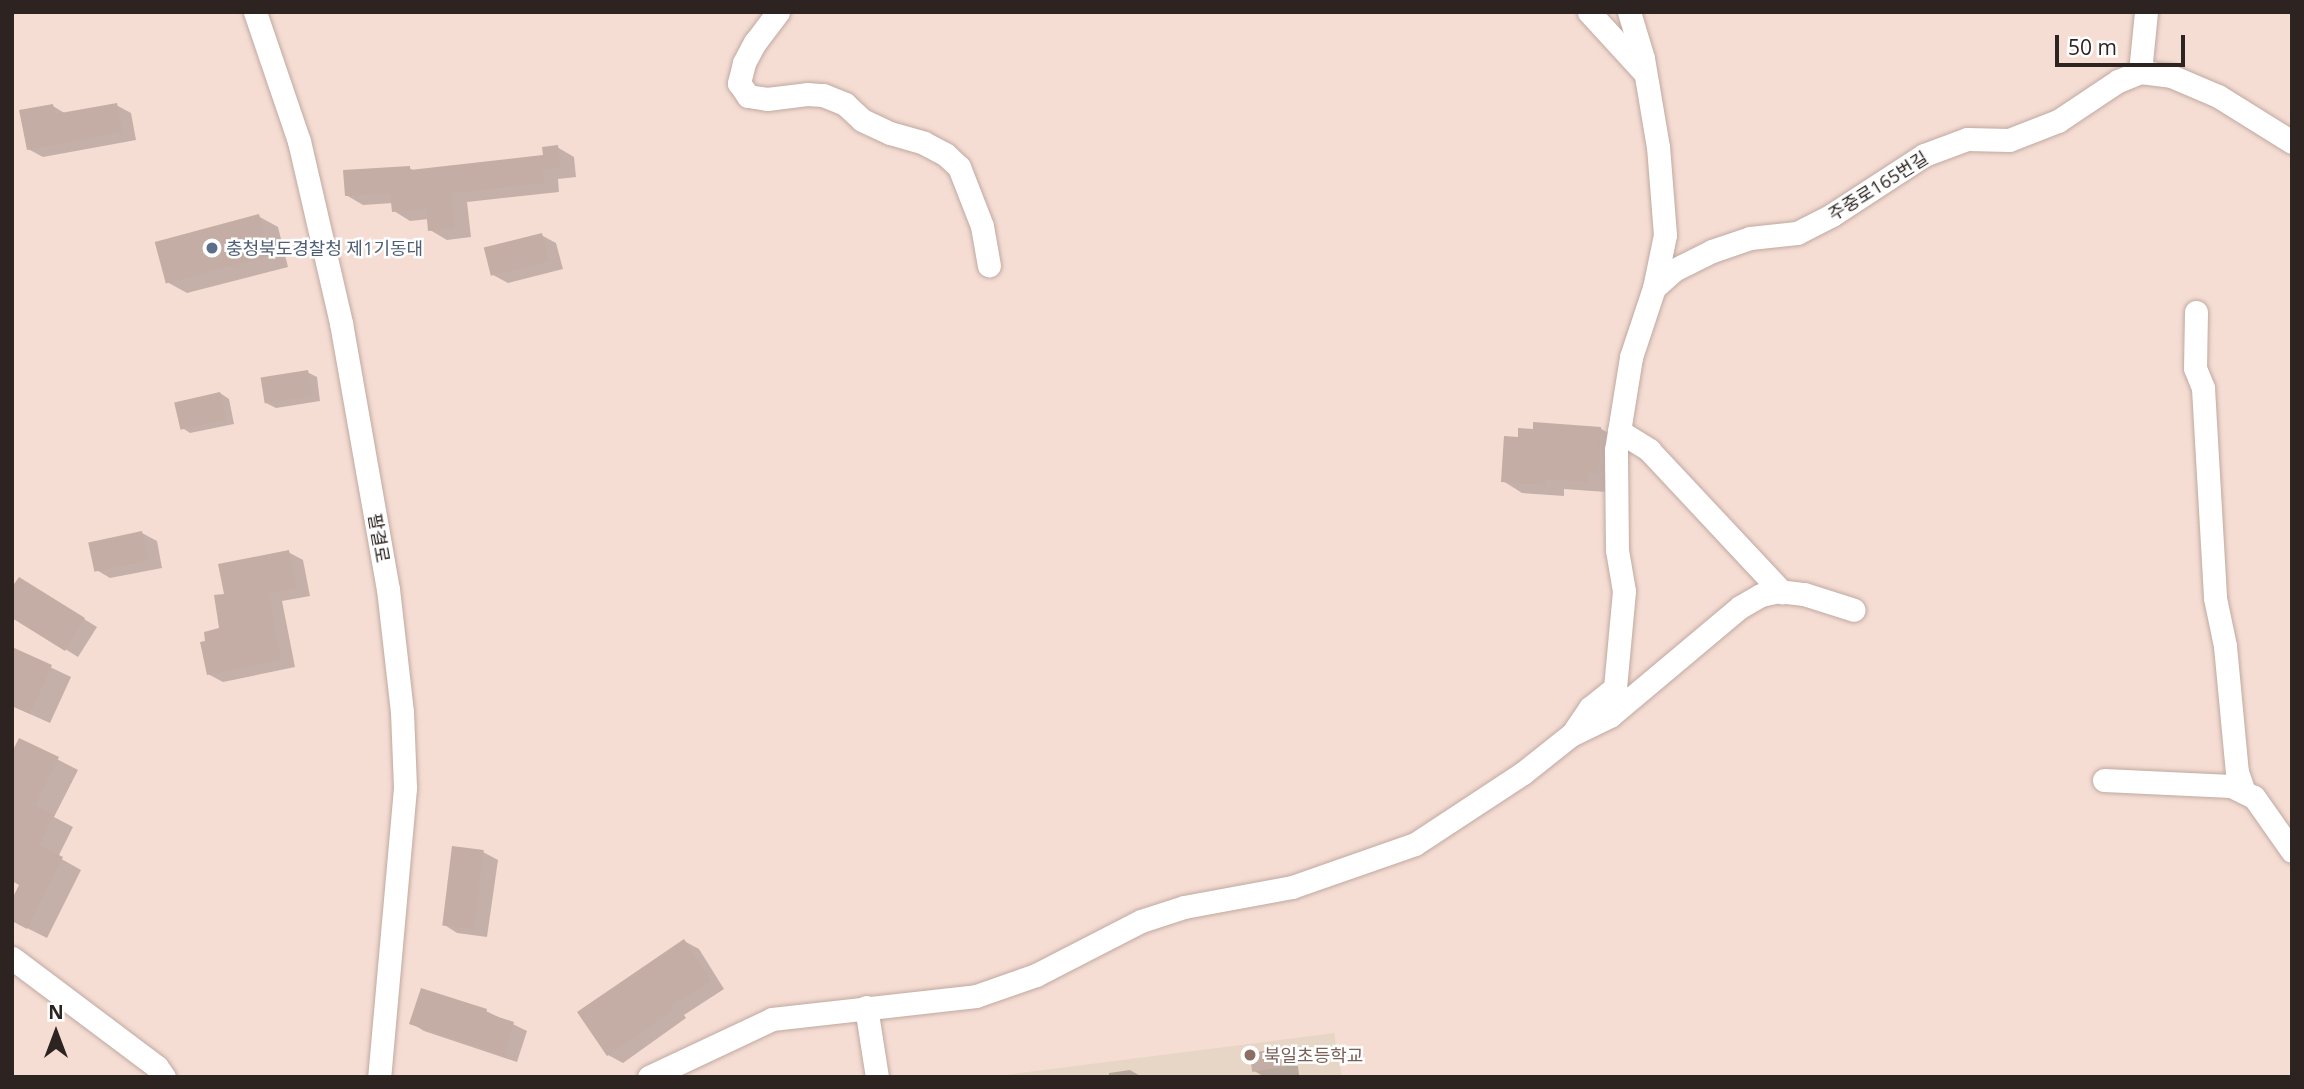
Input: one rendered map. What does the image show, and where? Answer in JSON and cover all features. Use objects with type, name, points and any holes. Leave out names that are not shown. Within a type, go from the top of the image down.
[{"type":"street","name":"팔결로","points":[[255,12],[299,141],[341,323],[388,589],[402,712],[405,788],[379,1077]]},
{"type":"street","points":[[778,12],[755,41],[744,63],[739,83],[748,96],[767,99],[807,94],[823,95],[845,104],[862,120],[890,133],[924,142],[945,154],[959,167],[982,226],[989,265]]},
{"type":"street","points":[[1589,12],[1646,74]]},
{"type":"street","points":[[1572,735],[1590,708],[1615,688],[1624,591],[1617,550],[1615,494],[1619,431],[1631,358],[1654,288],[1663,246],[1665,209],[1646,74],[1629,12]]},
{"type":"street","points":[[2146,12],[2140,72],[2171,76],[2218,96],[2292,142]]},
{"type":"street","name":"주중로165번길","points":[[1654,288],[1674,270],[1712,251],[1750,238],[1797,233],[1832,215],[1924,155],[1967,139],[2008,140],[2058,121],[2118,81],[2140,72]]},
{"type":"street","points":[[2196,312],[2195,368],[2203,388],[2214,586],[2225,646],[2236,772],[2244,792]]},
{"type":"street","points":[[1619,431],[1649,450],[1782,592]]},
{"type":"street","points":[[649,1077],[772,1019],[976,996],[1036,975],[1140,921],[1184,907],[1292,887],[1415,844],[1523,773],[1572,735],[1610,716],[1740,607],[1760,595],[1782,592],[1804,594],[1854,610]]},
{"type":"street","points":[[2104,780],[2231,786],[2254,797],[2292,852]]},
{"type":"street","points":[[12,958],[157,1067],[164,1077]]},
{"type":"street","points":[[866,1007],[877,1077]]},
{"type":"shaded area","name":"북일초등학교","points":[[1334,1033],[1342,1077],[989,1077]]},
{"type":"building","points":[[117,103],[122,132],[27,150],[19,110],[53,104],[55,114]]},
{"type":"building","points":[[558,145],[560,168],[542,170],[544,183],[451,193],[455,228],[428,231],[426,208],[392,212],[390,193],[345,196],[343,170],[410,166],[410,170],[543,155],[542,147]]},
{"type":"building","name":"충청북도경찰청 제1기동대","points":[[259,214],[270,256],[166,283],[155,242]]},
{"type":"building","points":[[542,233],[549,261],[491,276],[484,248]]},
{"type":"building","points":[[308,370],[312,396],[265,403],[261,378]]},
{"type":"building","points":[[220,392],[226,419],[181,430],[174,403]]},
{"type":"building","points":[[1533,422],[1601,427],[1598,473],[1588,473],[1587,482],[1545,479],[1545,485],[1501,482],[1504,436],[1518,437],[1518,428],[1533,429]]},
{"type":"building","points":[[142,531],[148,560],[94,572],[88,542]]},
{"type":"building","points":[[289,550],[296,588],[268,593],[281,660],[207,675],[200,642],[205,641],[204,632],[219,628],[214,595],[224,594],[218,564]]},
{"type":"building","points":[[19,577],[85,618],[65,651],[12,618],[12,587]]},
{"type":"building","points":[[12,647],[52,665],[30,714],[12,706]]},
{"type":"building","points":[[19,738],[59,757],[35,805],[54,815],[39,845],[63,857],[27,929],[12,921],[12,899],[19,885],[12,881],[12,752]]},
{"type":"building","points":[[452,846],[484,850],[474,929],[442,925]]},
{"type":"building","points":[[684,939],[711,981],[670,1006],[673,1010],[607,1056],[577,1012]]},
{"type":"building","points":[[421,988],[487,1009],[486,1013],[514,1022],[504,1056],[409,1024]]},
{"type":"building","points":[[1282,1048],[1285,1067],[1252,1072],[1249,1053]]},
{"type":"place","name":"충청북도경찰청 제1기동대","points":[[212,248]]},
{"type":"place","name":"북일초등학교","points":[[1250,1055]]}]
